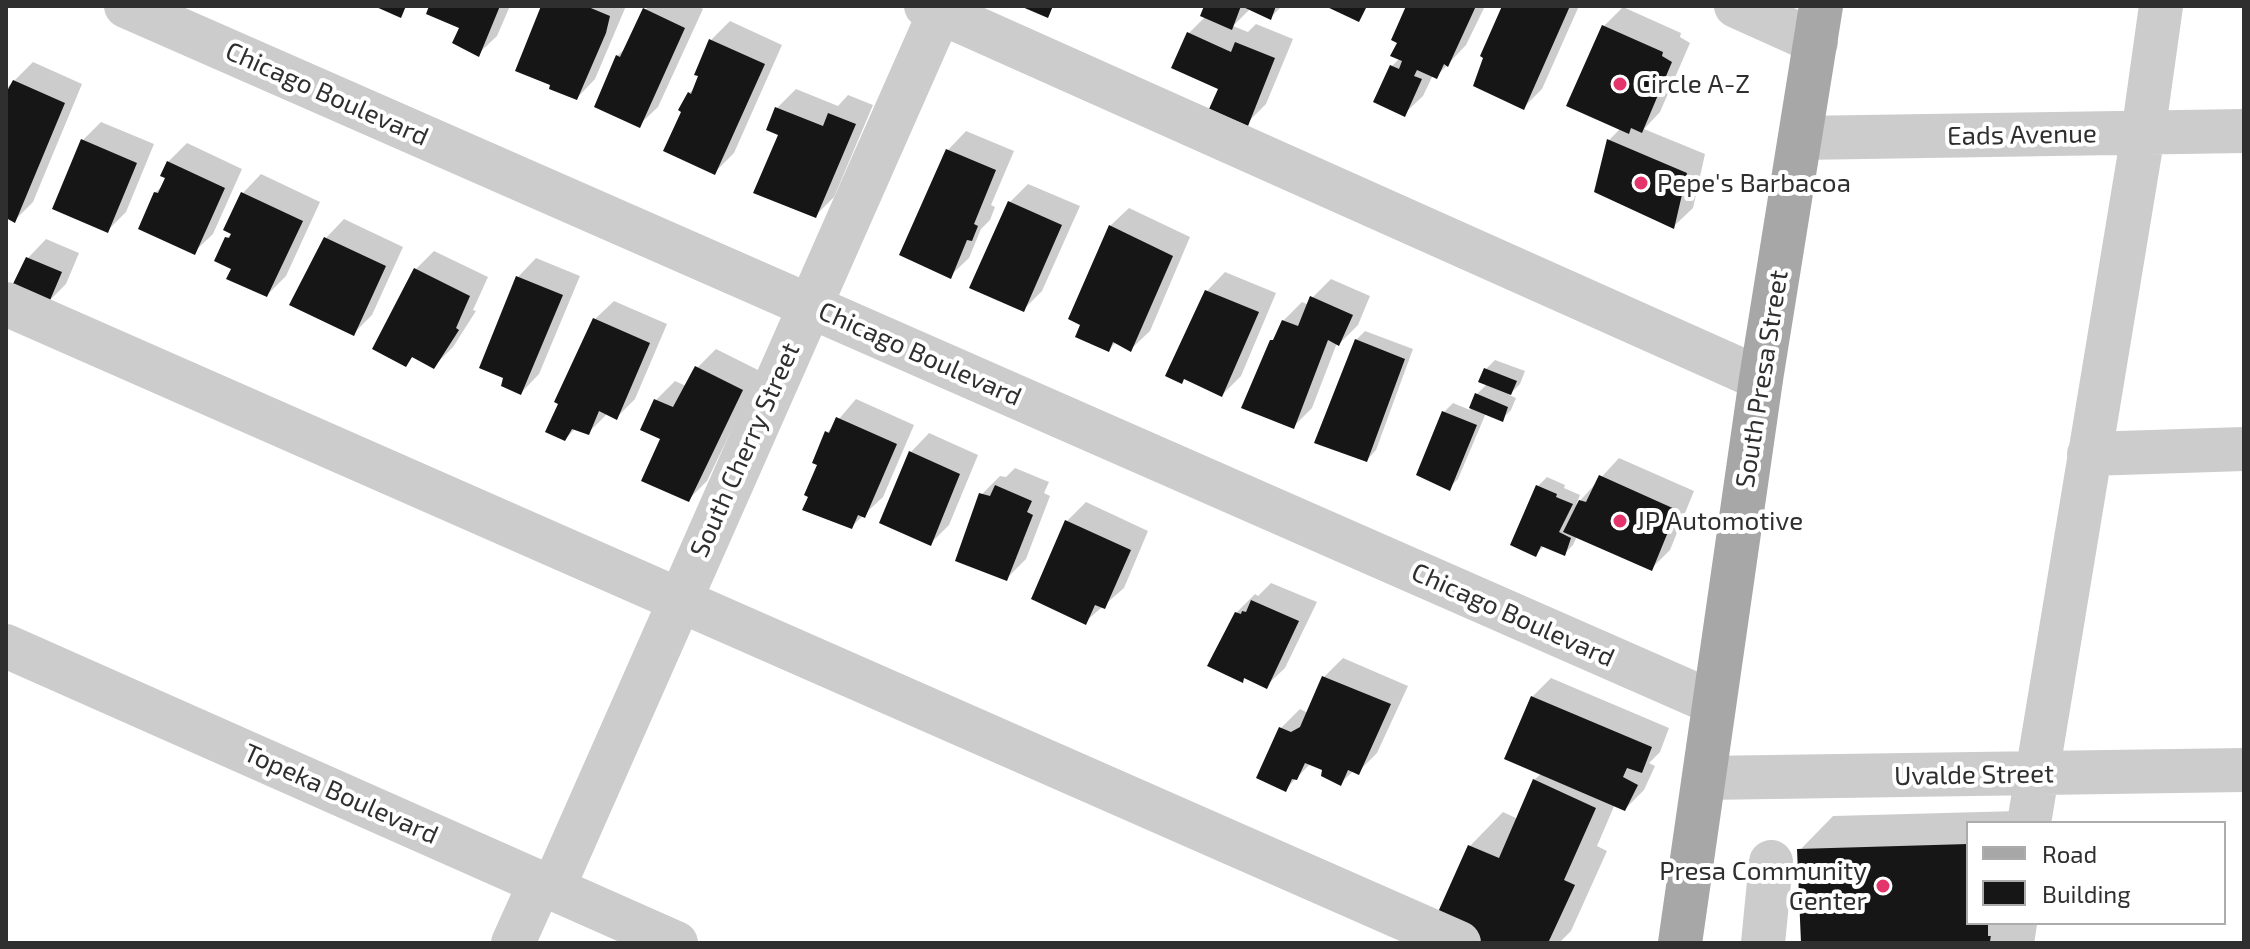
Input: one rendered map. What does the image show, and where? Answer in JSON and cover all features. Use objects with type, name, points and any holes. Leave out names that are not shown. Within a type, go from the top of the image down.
[{"type":"main road","name":"South Presa Street","points":[[1680,943],[1761,379],[1819,24]]},
{"type":"street","name":"Chicago Boulevard","points":[[126,6],[1714,703]]},
{"type":"street","points":[[1736,6],[1819,24]]},
{"type":"street","points":[[2029,821],[2143,134],[2161,6]]},
{"type":"street","name":"South Cherry Street","points":[[513,943],[546,885],[679,600],[809,305],[933,9]]},
{"type":"street","points":[[933,9],[1761,379]]},
{"type":"street","name":"Eads Avenue","points":[[1800,138],[2244,131]]},
{"type":"street","points":[[6,304],[1459,943]]},
{"type":"street","points":[[2089,454],[2244,449]]},
{"type":"street","name":"Topeka Boulevard","points":[[6,646],[676,943]]},
{"type":"street","name":"Uvalde Street","points":[[1704,778],[2244,770]]},
{"type":"street","points":[[1763,943],[1771,862]]},
{"type":"building","points":[[374,6],[406,6],[401,18]]},
{"type":"building","points":[[429,6],[500,6],[479,57],[452,43],[459,28],[426,14]]},
{"type":"building","points":[[541,6],[586,6],[610,16],[606,33],[577,100],[515,71]]},
{"type":"building","points":[[1020,6],[1053,6],[1048,18]]},
{"type":"building","points":[[1204,6],[1241,6],[1232,30],[1200,16]]},
{"type":"building","points":[[1241,6],[1276,6],[1271,20]]},
{"type":"building","points":[[1325,6],[1367,6],[1359,22]]},
{"type":"building","points":[[1406,6],[1476,6],[1448,67],[1444,64],[1437,79],[1417,70],[1414,76],[1422,79],[1405,117],[1373,102],[1390,65],[1399,69],[1402,61],[1390,56],[1397,43],[1391,40]]},
{"type":"building","points":[[1502,6],[1570,6],[1524,110],[1473,86],[1483,58],[1480,56]]},
{"type":"building","points":[[643,8],[685,28],[640,128],[594,107],[616,55],[620,57]]},
{"type":"building","name":"Circle A-Z","points":[[1602,25],[1663,52],[1662,56],[1672,62],[1642,133],[1631,128],[1629,134],[1566,106]]},
{"type":"building","points":[[1187,32],[1231,52],[1235,42],[1275,58],[1248,126],[1209,109],[1218,89],[1171,68]]},
{"type":"building","points":[[709,39],[765,64],[715,175],[663,151],[681,112],[678,110],[688,92],[691,94],[698,76],[694,75]]},
{"type":"building","points":[[13,80],[65,103],[15,223],[6,218],[6,93]]},
{"type":"building","points":[[775,107],[823,126],[828,113],[856,124],[816,218],[753,193],[778,135],[766,130]]},
{"type":"building","points":[[81,139],[137,163],[108,233],[52,209]]},
{"type":"building","name":"Pepe's Barbacoa","points":[[1607,139],[1687,173],[1674,229],[1594,192]]},
{"type":"building","points":[[946,149],[996,170],[974,224],[978,226],[972,241],[967,240],[951,279],[899,255]]},
{"type":"building","points":[[167,161],[225,188],[195,255],[138,229],[154,192],[158,193],[165,178],[160,176]]},
{"type":"building","points":[[241,192],[303,221],[267,297],[226,279],[231,269],[214,261],[225,237],[229,238],[231,234],[223,230]]},
{"type":"building","points":[[1008,201],[1062,225],[1024,312],[969,288]]},
{"type":"building","points":[[1109,225],[1173,256],[1131,352],[1113,342],[1109,352],[1075,337],[1080,325],[1068,319]]},
{"type":"building","points":[[324,237],[386,266],[354,336],[289,305]]},
{"type":"building","points":[[26,257],[62,272],[48,305],[10,290]]},
{"type":"building","points":[[414,268],[470,296],[456,328],[459,330],[434,369],[412,357],[406,367],[372,349]]},
{"type":"building","points":[[516,276],[563,295],[521,395],[501,386],[503,378],[479,368]]},
{"type":"building","points":[[1205,290],[1259,312],[1222,397],[1184,379],[1182,384],[1165,376]]},
{"type":"building","points":[[1310,296],[1353,315],[1339,346],[1328,340],[1294,429],[1241,408],[1270,340],[1273,340],[1282,320],[1298,326]]},
{"type":"building","points":[[593,318],[650,343],[617,420],[599,411],[589,435],[572,429],[565,441],[545,432],[558,404],[554,402]]},
{"type":"building","points":[[1355,339],[1405,359],[1367,462],[1314,443]]},
{"type":"building","points":[[695,366],[743,390],[689,502],[641,481],[660,439],[640,430],[654,399],[673,407]]},
{"type":"building","points":[[1484,368],[1517,381],[1511,395],[1478,382]]},
{"type":"building","points":[[1475,393],[1508,407],[1503,422],[1469,408]]},
{"type":"building","points":[[1442,411],[1477,425],[1450,491],[1416,475]]},
{"type":"building","points":[[836,417],[897,444],[865,518],[858,515],[852,529],[802,510],[808,497],[804,495],[817,465],[812,463],[825,431],[829,433]]},
{"type":"building","points":[[909,451],[960,474],[931,546],[879,523]]},
{"type":"building","name":"JP Automotive","points":[[1599,475],[1677,510],[1652,571],[1563,532],[1579,500],[1586,502]]},
{"type":"building","points":[[995,485],[1032,501],[1027,512],[1033,515],[1007,581],[955,561],[979,493],[990,496]]},
{"type":"building","points":[[1536,485],[1573,504],[1559,532],[1571,538],[1565,556],[1541,546],[1536,557],[1510,545]]},
{"type":"building","points":[[1065,520],[1131,550],[1105,609],[1095,605],[1086,625],[1031,599]]},
{"type":"building","points":[[1251,600],[1299,621],[1267,689],[1244,678],[1243,683],[1207,666],[1235,612],[1246,612]]},
{"type":"building","points":[[1322,676],[1391,704],[1359,775],[1348,770],[1341,786],[1321,776],[1322,770],[1305,763],[1297,780],[1292,779],[1286,792],[1256,778],[1279,727],[1291,732],[1300,727]]},
{"type":"building","points":[[1531,696],[1652,747],[1642,773],[1627,768],[1623,777],[1638,785],[1625,811],[1504,759]]},
{"type":"building","points":[[1533,779],[1596,808],[1564,880],[1575,885],[1548,943],[1483,943],[1434,921],[1468,845],[1499,858]]},
{"type":"building","name":"Presa Community Center","points":[[1966,844],[1966,925],[1988,925],[1988,936],[2005,936],[2004,943],[1801,943],[1797,849]]},
{"type":"place","name":"Circle A-Z","points":[[1620,84]]},
{"type":"place","name":"Pepe's Barbacoa","points":[[1641,183]]},
{"type":"place","name":"JP Automotive","points":[[1620,521]]},
{"type":"place","name":"Presa Community Center","points":[[1883,886]]}]
